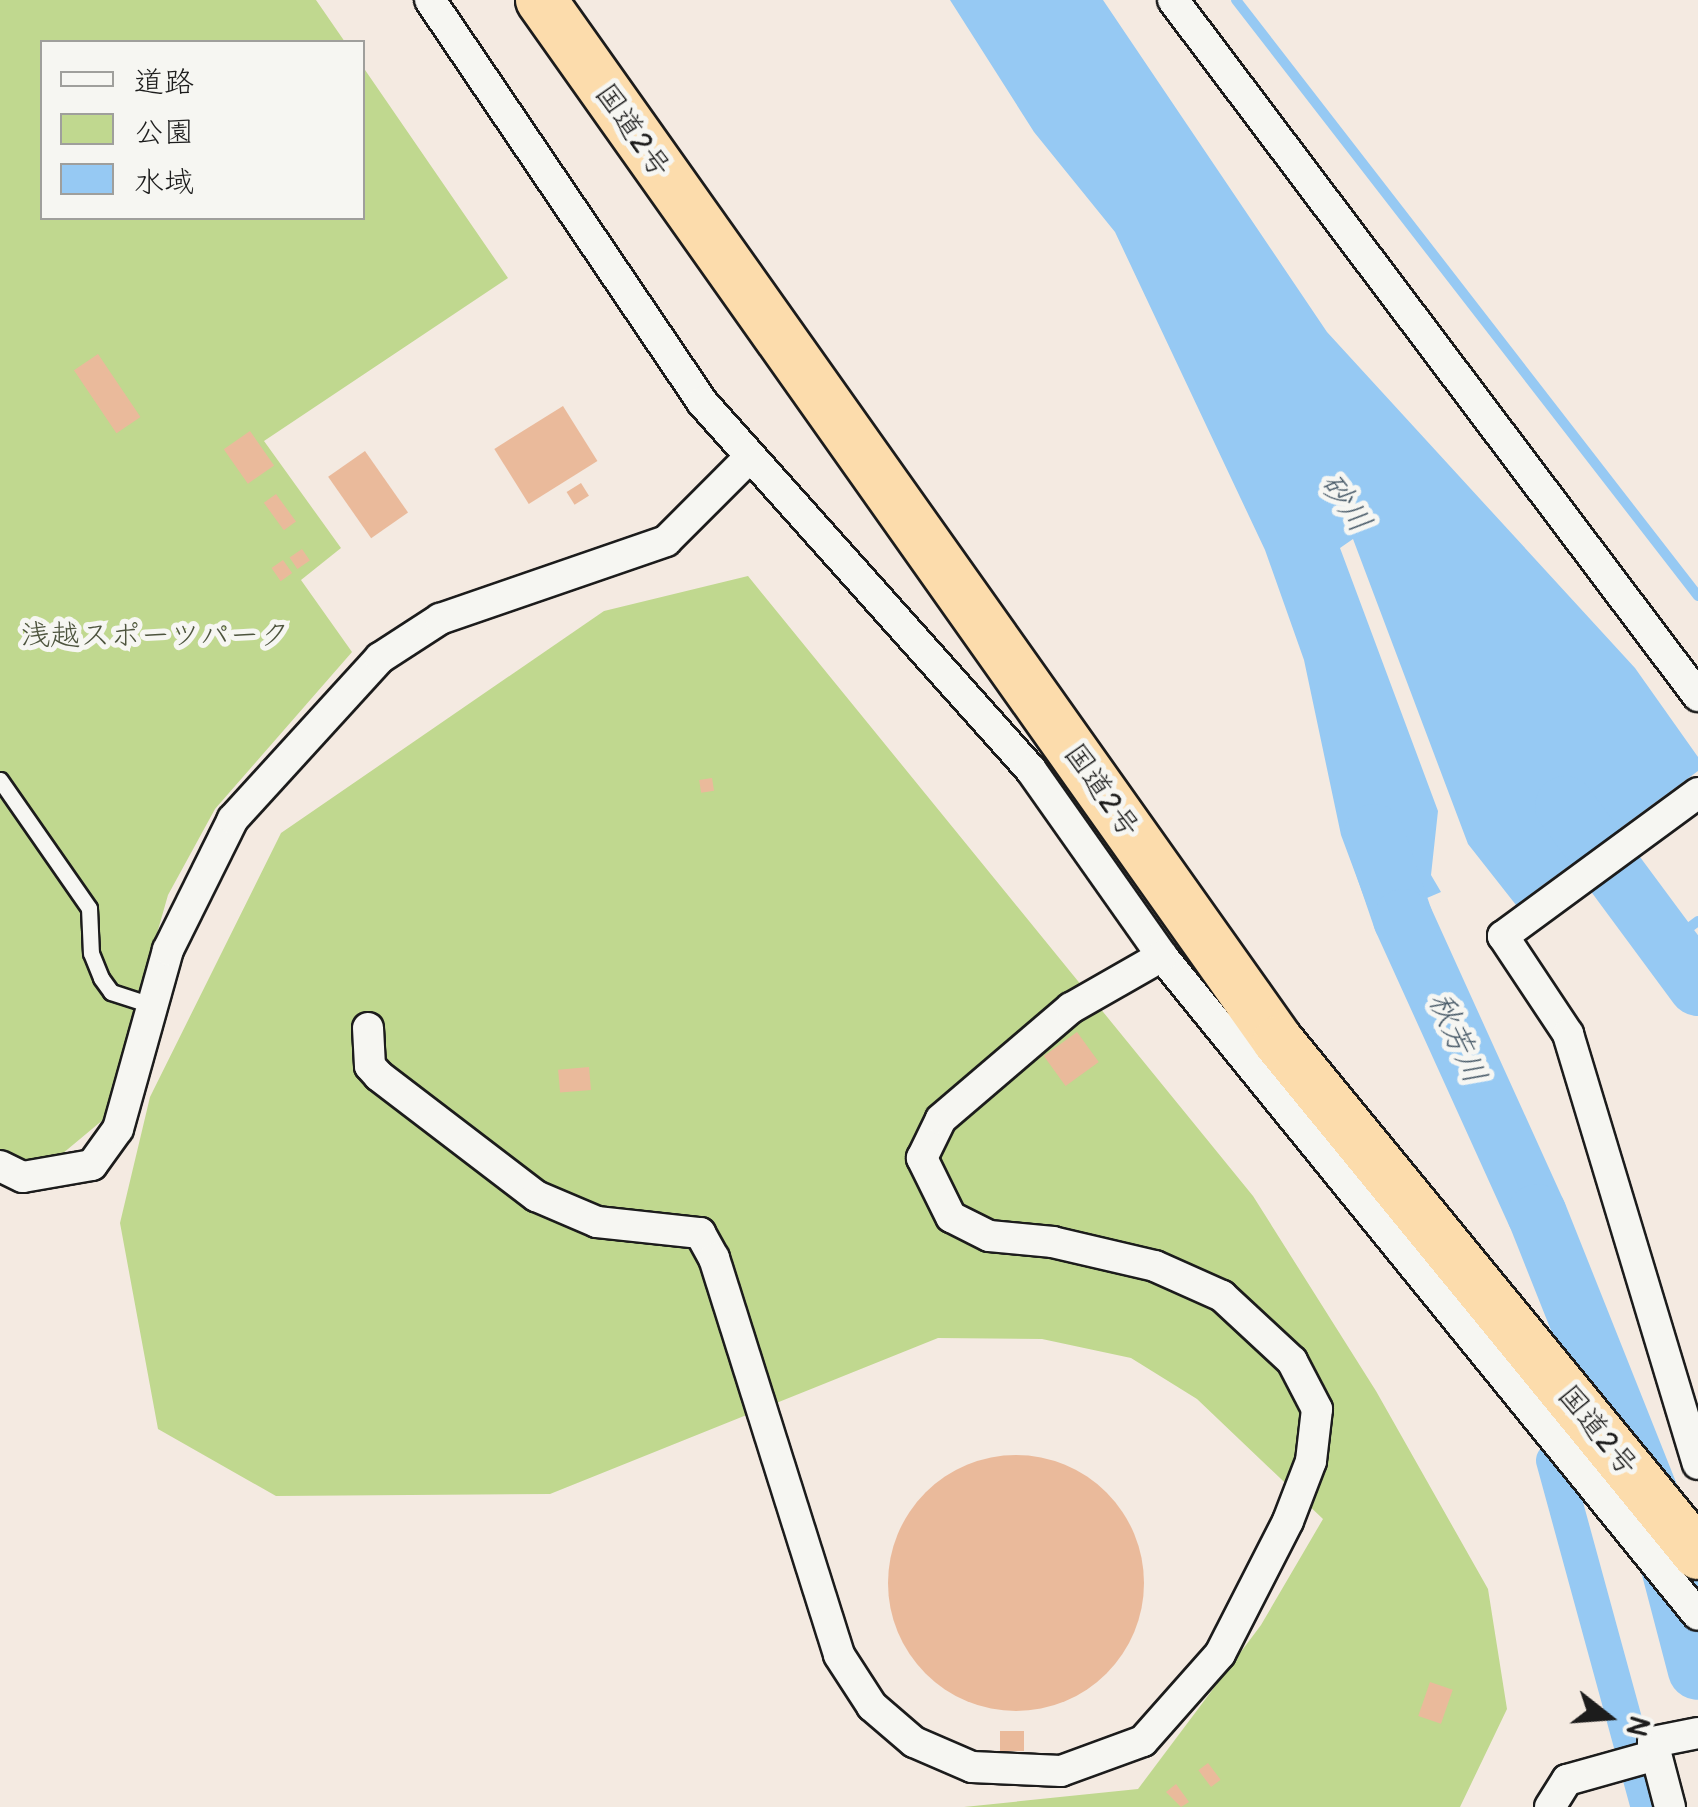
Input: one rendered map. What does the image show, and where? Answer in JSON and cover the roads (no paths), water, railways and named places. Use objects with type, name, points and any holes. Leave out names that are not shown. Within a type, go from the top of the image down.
[{"type":"highway","name":"国道2号","points":[[541,0],[1264,1053],[1698,1554]]},
{"type":"street","points":[[430,0],[588,228],[618,286],[748,459],[1031,770],[1162,956],[1264,1053],[1698,1615]]},
{"type":"street","points":[[1173,0],[1698,696]]},
{"type":"street","points":[[0,1166],[23,1177],[92,1165],[118,1129],[168,950],[232,819],[380,658],[440,619],[666,540],[748,459]]},
{"type":"street","points":[[1698,793],[1502,936],[1568,1034],[1698,1464]]},
{"type":"street","points":[[368,1028],[370,1066],[380,1076],[536,1196],[596,1222],[700,1234],[714,1258],[839,1655],[872,1706],[914,1742],[972,1767],[1061,1771],[1143,1741],[1220,1654],[1288,1521],[1311,1461],[1317,1409],[1292,1361],[1222,1296],[1155,1266],[1053,1242],[989,1236],[951,1218],[922,1158],[941,1119],[1071,1008],[1162,956]]},
{"type":"street","points":[[1550,1807],[1567,1780],[1698,1733]]},
{"type":"street","points":[[1644,1755],[1670,1807]]},
{"type":"lane","points":[[0,780],[89,908],[91,953],[100,978],[111,992],[154,1006]]},
{"type":"water","points":[[950,0],[1103,0],[1327,332],[1635,668],[1698,757],[1698,771],[1516,905],[1468,844],[1353,539],[1340,548],[1438,811],[1431,875],[1441,892],[1373,921],[1341,835],[1304,660],[1265,550],[1115,232],[1034,132]]},
{"type":"waterway","points":[[1236,0],[1698,596]]},
{"type":"waterway","name":"砂川","points":[[1565,806],[1698,986]]},
{"type":"waterway","name":"秋芳川","points":[[1374,834],[1403,919],[1537,1214],[1658,1518],[1698,1670]]},
{"type":"waterway","points":[[1670,942],[1698,921]]},
{"type":"waterway","points":[[1553,1460],[1648,1807]]},
{"type":"park label","name":"浅越スポーツパーク","points":[[155,636]]}]
